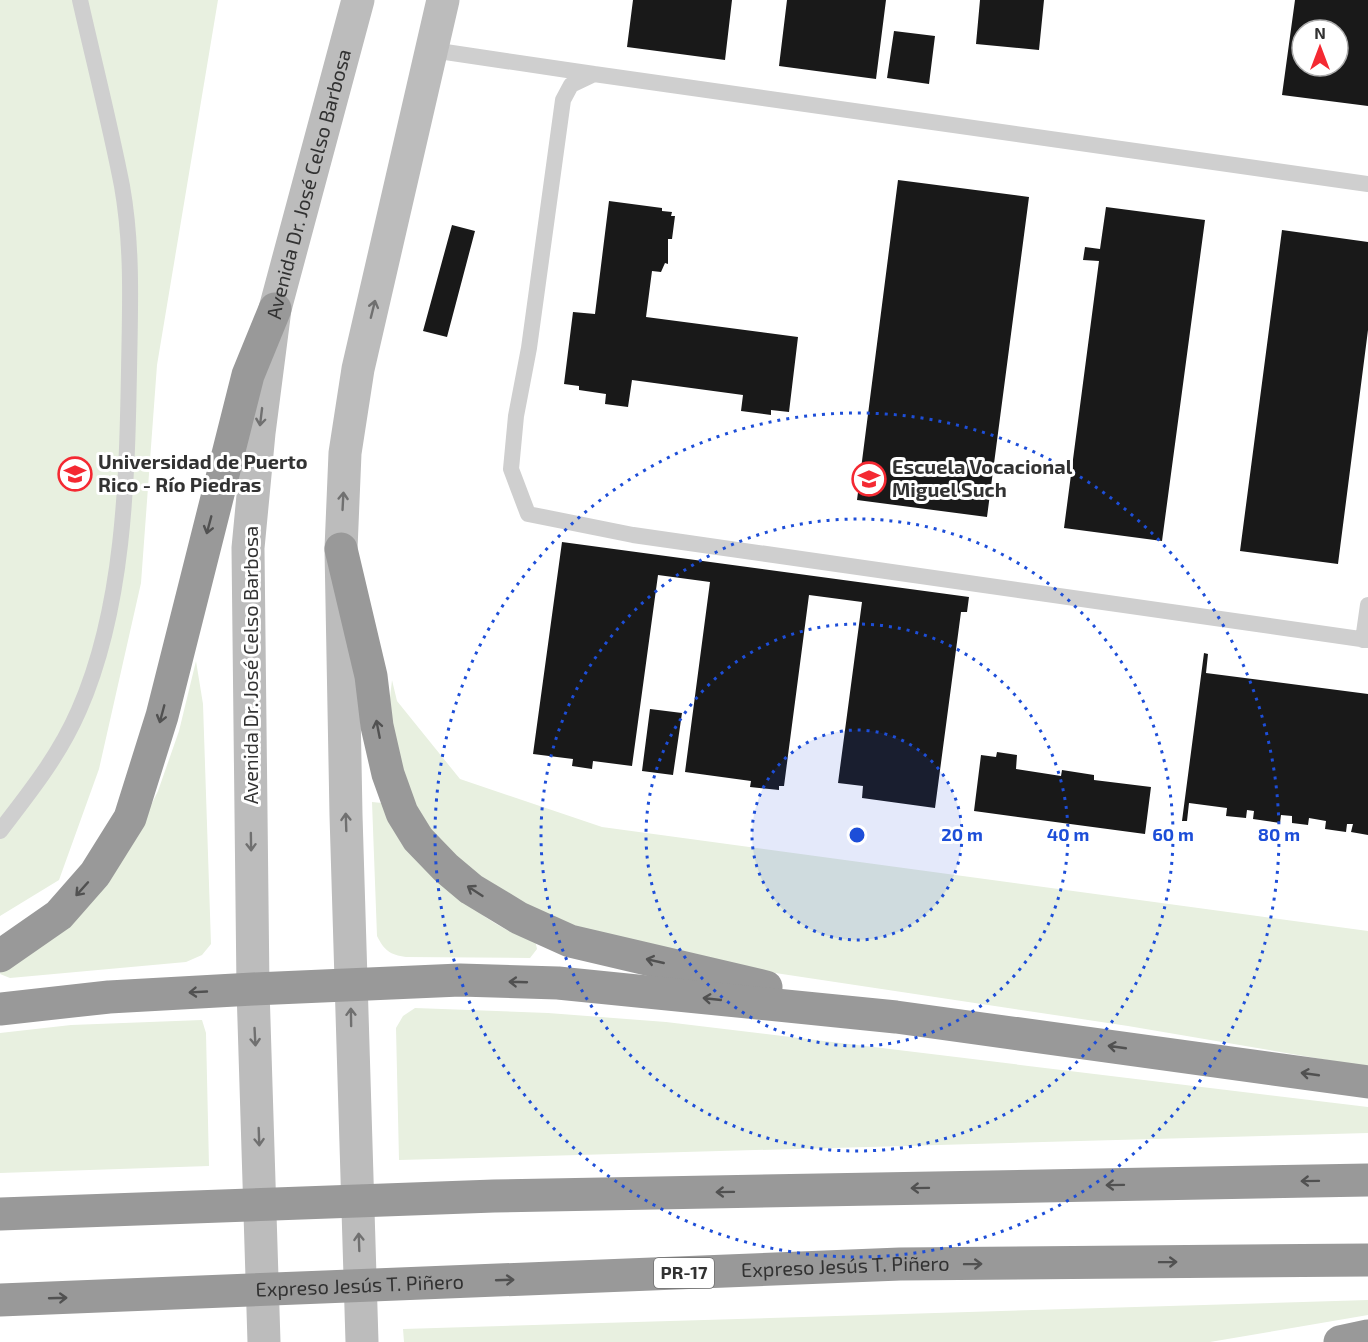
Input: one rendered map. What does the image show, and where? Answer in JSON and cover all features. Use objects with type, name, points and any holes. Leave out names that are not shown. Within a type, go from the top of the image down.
[{"type":"highway","points":[[0,956],[59,915],[95,874],[130,818],[162,716],[248,375],[275,309]]},
{"type":"highway","points":[[340,549],[371,676],[377,726],[388,774],[402,813],[418,839],[446,868],[471,889],[519,918],[570,941],[896,1017]]},
{"type":"highway","points":[[0,1009],[109,997],[253,989],[460,980],[558,983],[896,1017],[1368,1082]]},
{"type":"highway","points":[[0,1214],[506,1196],[1368,1180]]},
{"type":"highway","name":"Expreso Jesús T. Piñero","points":[[0,1300],[900,1264],[1368,1260]]},
{"type":"highway","points":[[1340,1342],[1368,1336]]},
{"type":"main road","name":"Avenida Dr. José Celso Barbosa","points":[[264,1342],[253,989],[248,548],[259,433],[275,309],[358,0]]},
{"type":"main road","points":[[362,1342],[352,1076],[340,549],[345,453],[358,369],[443,0]]},
{"type":"lane","points":[[0,831],[52,765],[80,709],[98,654],[110,605],[127,475],[131,266],[122,187],[80,0]]},
{"type":"lane","points":[[432,50],[1368,184]]},
{"type":"lane","points":[[594,74],[571,85],[563,100],[529,348],[516,416],[511,469],[528,514],[633,535],[1366,640],[1368,605]]},
{"type":"green space","name":"Universidad de Puerto Rico - Río Piedras","points":[[0,0],[218,0],[157,365],[141,583],[99,769],[59,880],[0,916]]},
{"type":"green space","points":[[196,661],[203,704],[211,944],[202,955],[186,962],[10,978],[0,974],[4,964],[128,852],[158,791],[179,731]]},
{"type":"green space","points":[[392,680],[397,701],[460,779],[602,827],[1368,931],[1368,1067],[1128,1026],[695,961],[519,911],[428,838],[392,745],[390,698]]},
{"type":"green space","points":[[372,802],[382,803],[437,872],[468,904],[505,929],[535,940],[537,949],[530,958],[406,957],[396,955],[385,948],[377,936]]},
{"type":"green space","points":[[415,1008],[548,1013],[666,1022],[1368,1107],[1368,1133],[399,1160],[396,1028],[403,1016]]},
{"type":"green space","points":[[202,1020],[206,1033],[209,1166],[0,1173],[0,1033],[71,1025]]},
{"type":"green space","points":[[1368,1300],[1368,1315],[1210,1342],[404,1342],[403,1329]]},
{"type":"building","points":[[633,0],[732,0],[725,60],[627,47]]},
{"type":"building","points":[[787,0],[886,0],[876,79],[779,66]]},
{"type":"building","points":[[980,0],[1044,0],[1039,50],[976,44]]},
{"type":"building","points":[[1295,0],[1368,0],[1368,106],[1282,95],[1290,37],[1290,78],[1350,78],[1350,18],[1293,18]]},
{"type":"building","points":[[894,31],[935,36],[929,84],[887,78]]},
{"type":"building","points":[[898,180],[1029,197],[987,517],[857,500]]},
{"type":"building","points":[[609,201],[662,208],[662,211],[672,212],[671,216],[675,216],[672,239],[668,239],[668,264],[665,263],[661,272],[652,271],[646,317],[798,337],[789,412],[771,410],[771,415],[741,411],[743,395],[632,380],[628,407],[605,404],[606,394],[579,390],[579,386],[564,384],[573,312],[595,314]]},
{"type":"building","points":[[1106,207],[1205,220],[1162,541],[1064,528],[1099,261],[1083,260],[1085,247],[1100,249]]},
{"type":"building","points":[[452,225],[475,231],[447,337],[423,331]]},
{"type":"building","points":[[1282,230],[1368,242],[1368,330],[1338,564],[1240,551]]},
{"type":"building","points":[[562,542],[969,597],[967,612],[961,612],[935,808],[862,798],[863,786],[838,783],[862,602],[809,595],[784,786],[779,786],[779,790],[750,787],[751,781],[685,772],[710,582],[658,575],[632,766],[593,761],[592,769],[572,766],[573,759],[533,754]]},
{"type":"building","points":[[1204,653],[1208,654],[1206,673],[1368,694],[1368,835],[1351,832],[1353,824],[1347,824],[1346,832],[1325,829],[1326,821],[1309,818],[1308,825],[1292,823],[1292,816],[1281,815],[1280,823],[1253,819],[1254,811],[1247,810],[1246,818],[1226,816],[1227,808],[1189,803],[1187,821],[1182,821]]},
{"type":"building","points":[[650,709],[682,713],[673,775],[642,771]]},
{"type":"building","points":[[997,752],[1017,755],[1016,769],[1061,776],[1062,770],[1094,775],[1094,780],[1151,787],[1145,834],[974,811],[981,755],[996,757]]},
{"type":"place","name":"Universidad de Puerto Rico - Río Piedras","points":[[75,474]]},
{"type":"place","name":"Escuela Vocacional Miguel Such","points":[[869,479]]}]
